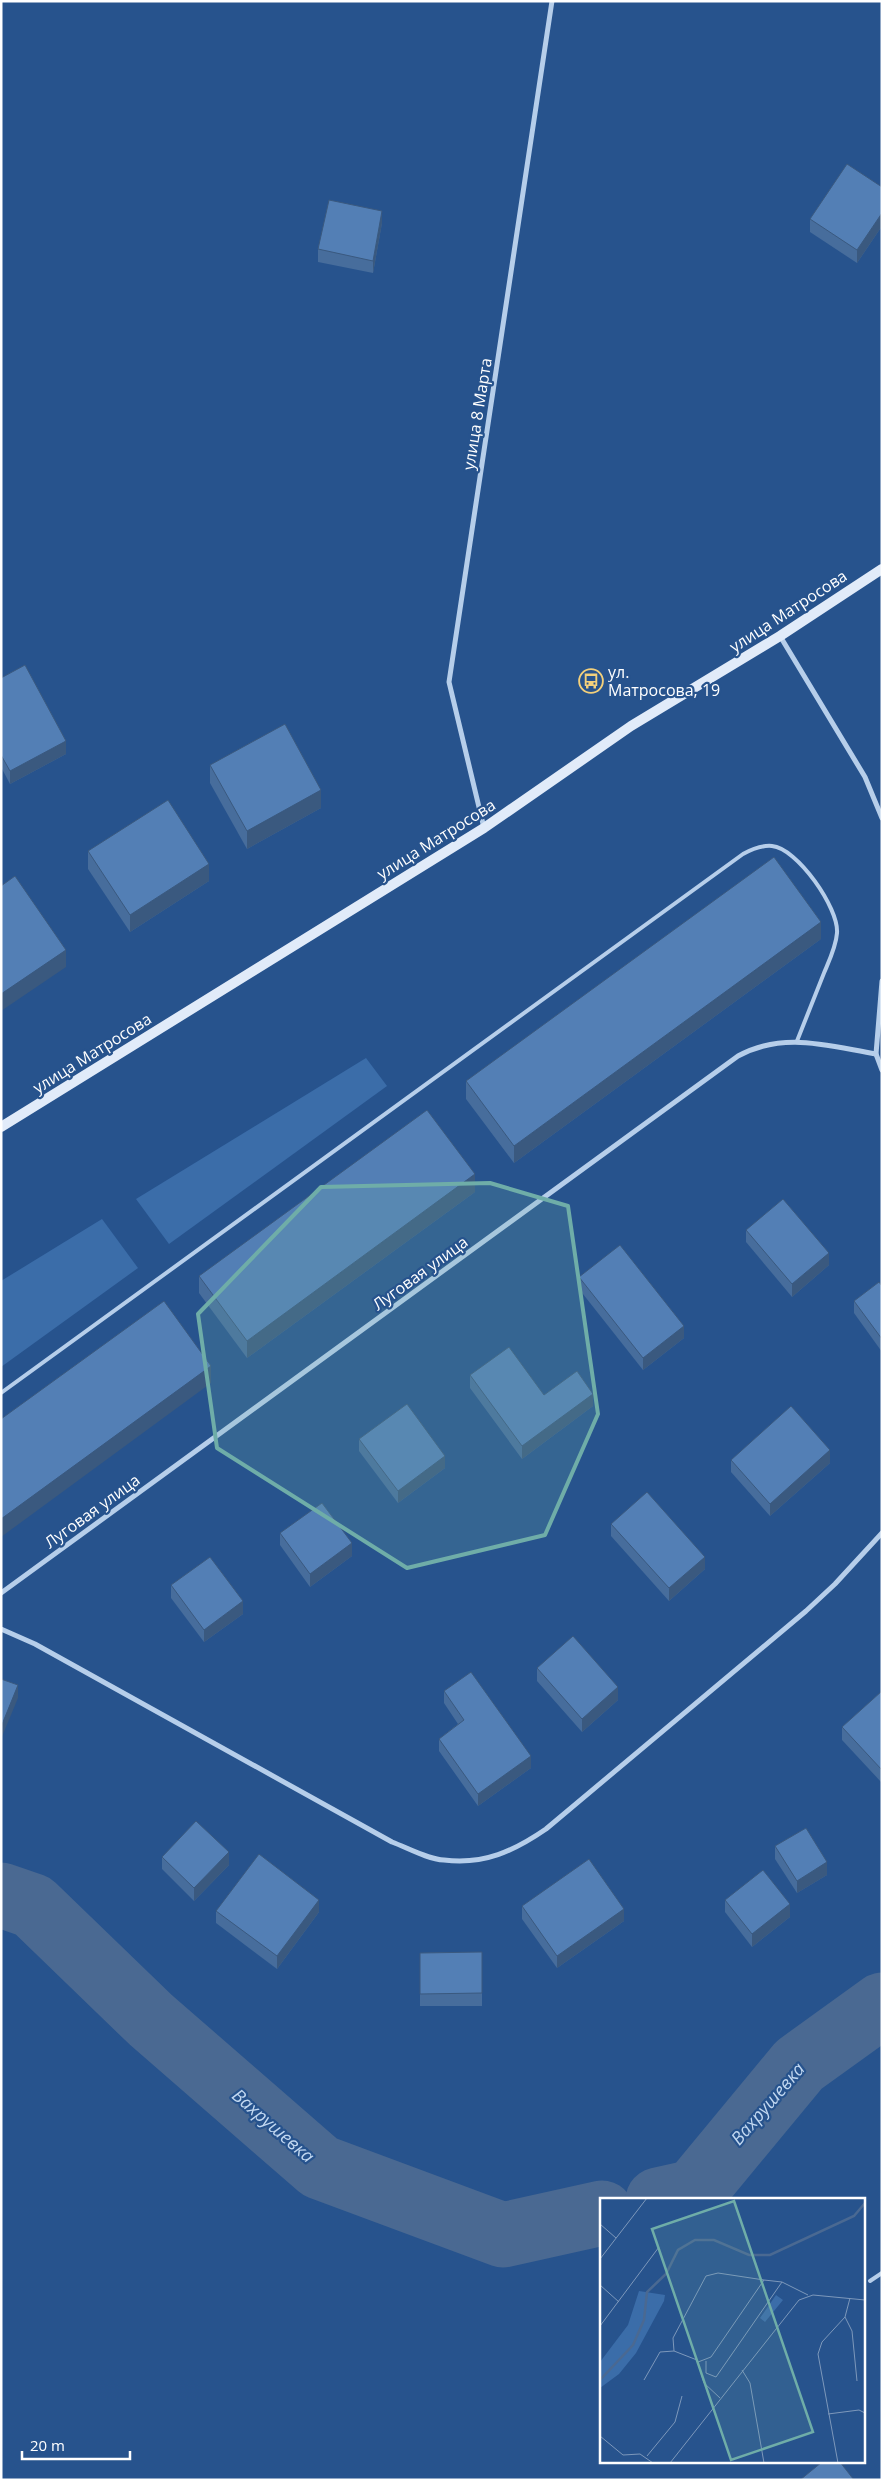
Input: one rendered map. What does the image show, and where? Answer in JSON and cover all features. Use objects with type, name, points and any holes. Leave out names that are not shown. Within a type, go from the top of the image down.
[{"type":"street","name":"улица 8 Марта","points":[[484,828],[449,682],[552,1]]},
{"type":"street","name":"улица Матросова","points":[[1,1127],[484,828],[631,726],[780,636],[882,568]]},
{"type":"street","points":[[780,636],[865,777],[882,818]]},
{"type":"street","points":[[882,981],[876,1054],[882,1070]]},
{"type":"street","name":"Луговая улица","points":[[1,1593],[738,1056],[765,1044],[797,1041],[876,1054]]},
{"type":"street","points":[[1,1628],[44,1648],[392,1842],[443,1860],[482,1860],[519,1848],[546,1829],[806,1611],[835,1584],[882,1533]]},
{"type":"lane","points":[[1,1393],[743,854],[758,847],[773,846],[794,856],[830,904],[836,920],[837,933],[833,951],[797,1041]]},
{"type":"lane","points":[[870,2281],[882,2273]]},
{"type":"highlighted area","points":[[490,1183],[568,1206],[598,1414],[545,1535],[407,1568],[217,1448],[198,1314],[321,1187]]},
{"type":"shaded area","points":[[366,1058],[387,1086],[169,1244],[136,1199]]},
{"type":"shaded area","points":[[102,1219],[138,1268],[1,1367],[1,1281]]},
{"type":"building","points":[[847,164],[882,187],[882,213],[857,250],[810,219]]},
{"type":"building","points":[[329,200],[382,211],[373,261],[318,249]]},
{"type":"building","points":[[25,665],[66,741],[10,771],[1,755],[1,678]]},
{"type":"building","points":[[285,724],[321,790],[247,831],[210,765]]},
{"type":"building","points":[[168,800],[209,864],[130,915],[88,851]]},
{"type":"building","points":[[774,857],[821,922],[514,1146],[466,1081]]},
{"type":"building","points":[[15,876],[66,950],[1,994],[1,886]]},
{"type":"building","points":[[427,1110],[475,1174],[247,1341],[199,1276]]},
{"type":"building","points":[[783,1199],[829,1253],[792,1284],[746,1230]]},
{"type":"building","points":[[620,1245],[684,1326],[643,1358],[579,1277]]},
{"type":"building","points":[[879,1282],[882,1286],[882,1339],[854,1301]]},
{"type":"building","points":[[164,1301],[211,1366],[1,1519],[1,1419]]},
{"type":"building","points":[[509,1347],[544,1395],[577,1371],[593,1394],[522,1446],[470,1375]]},
{"type":"building","points":[[407,1404],[445,1456],[398,1491],[359,1439]]},
{"type":"building","points":[[791,1406],[830,1450],[770,1504],[731,1460]]},
{"type":"building","points":[[647,1492],[705,1557],[669,1588],[611,1524]]},
{"type":"building","points":[[322,1503],[352,1543],[310,1574],[280,1533]]},
{"type":"building","points":[[210,1557],[243,1601],[204,1630],[171,1585]]},
{"type":"building","points":[[573,1636],[618,1687],[582,1719],[537,1668]]},
{"type":"building","points":[[471,1672],[531,1756],[478,1794],[439,1739],[464,1720],[444,1691]]},
{"type":"building","points":[[1,1679],[18,1685],[1,1727]]},
{"type":"building","points":[[882,1691],[882,1770],[842,1727]]},
{"type":"building","points":[[196,1821],[229,1852],[194,1888],[162,1857]]},
{"type":"building","points":[[806,1828],[827,1862],[797,1881],[775,1846]]},
{"type":"building","points":[[259,1854],[319,1900],[277,1956],[216,1911]]},
{"type":"building","points":[[589,1859],[624,1909],[557,1956],[522,1906]]},
{"type":"building","points":[[763,1870],[790,1904],[752,1934],[725,1900]]},
{"type":"building","points":[[482,1952],[482,1993],[420,1994],[420,1953]]},
{"type":"building","points":[[820,2464],[842,2464],[854,2480],[800,2480]]},
{"type":"waterway","name":"Вахрушевка","points":[[1,1895],[33,1906],[151,2020],[320,2167],[503,2235],[600,2213]]},
{"type":"waterway","name":"Вахрушевка","points":[[667,2198],[694,2192],[799,2065],[882,2005]]},
{"type":"place","name":"ул. Матросова, 19","points":[[591,681]]}]
